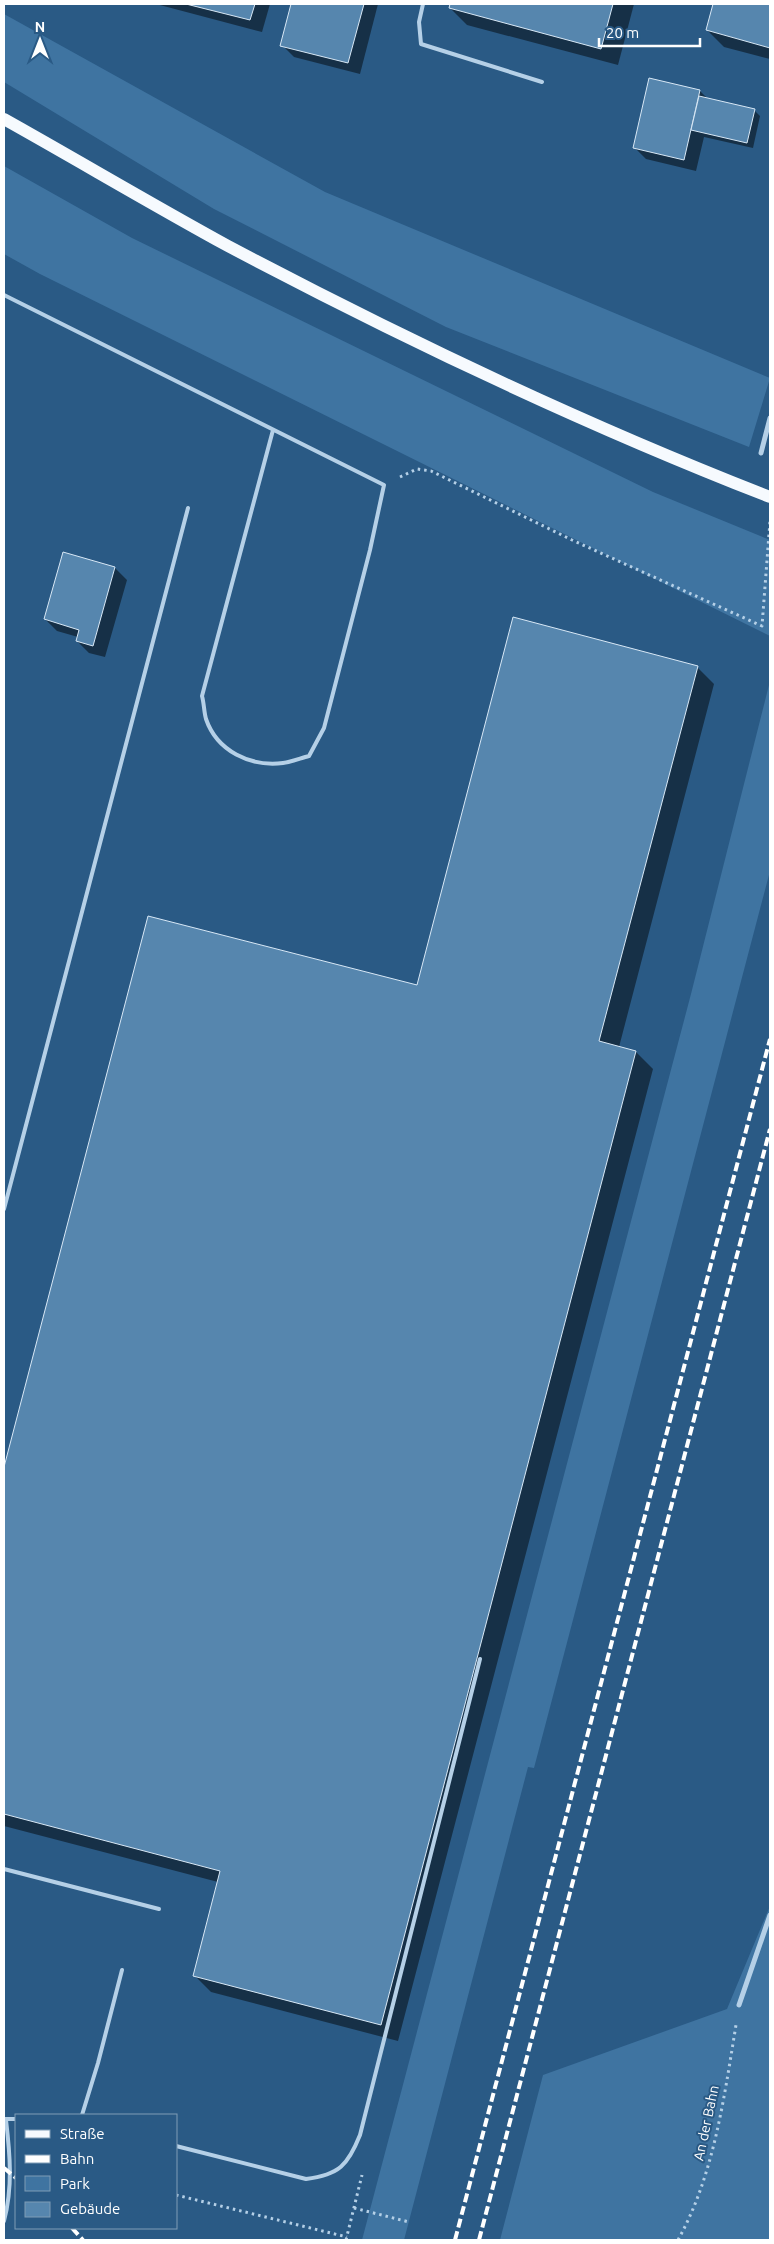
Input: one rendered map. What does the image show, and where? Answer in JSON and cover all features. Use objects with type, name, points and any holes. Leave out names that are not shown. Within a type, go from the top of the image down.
[{"type":"main road","points":[[4,119],[227,245],[430,349],[691,466],[770,497]]},
{"type":"street","points":[[761,453],[770,418]]},
{"type":"street","points":[[739,2005],[770,1915]]},
{"type":"lane","points":[[424,4],[419,22],[421,44],[542,82]]},
{"type":"lane","points":[[4,294],[384,486],[370,550],[324,728],[309,756],[283,763],[256,763],[235,755],[218,740],[206,719],[202,696],[273,430]]},
{"type":"lane","points":[[4,1209],[188,508]]},
{"type":"lane","points":[[178,2147],[306,2179],[323,2176],[342,2168],[351,2156],[360,2135],[480,1659]]},
{"type":"lane","points":[[4,1869],[159,1909]]},
{"type":"lane","points":[[82,2114],[98,2063],[122,1970]]},
{"type":"lane","points":[[4,2221],[8,2204],[10,2173],[5,2119]]},
{"type":"path","points":[[384,486],[417,469],[431,471],[572,540],[762,626],[770,512]]},
{"type":"path","name":"An der Bahn","points":[[678,2240],[692,2215],[710,2162],[727,2082],[739,2005]]},
{"type":"path","points":[[178,2196],[346,2239],[362,2174]]},
{"type":"path","points":[[354,2208],[409,2222]]},
{"type":"green space","points":[[4,14],[325,192],[770,378],[749,447],[446,327],[214,209],[4,82]]},
{"type":"green space","points":[[4,166],[132,238],[653,492],[770,540],[770,636],[40,274],[4,254]]},
{"type":"green space","points":[[770,681],[770,871],[534,1768],[528,1767],[404,2240],[362,2240],[691,994]]},
{"type":"green space","points":[[770,1906],[770,2240],[500,2240],[543,2075],[727,2009]]},
{"type":"building","points":[[186,4],[255,4],[250,20]]},
{"type":"building","points":[[291,4],[364,4],[348,63],[280,46]]},
{"type":"building","points":[[450,4],[613,4],[601,49],[449,8]]},
{"type":"building","points":[[713,4],[770,4],[770,48],[706,30]]},
{"type":"building","points":[[649,78],[700,90],[684,160],[633,148]]},
{"type":"building","points":[[699,96],[755,109],[747,143],[691,130]]},
{"type":"building","points":[[63,552],[115,567],[93,646],[76,641],[79,630],[44,619]]},
{"type":"building","points":[[513,617],[698,666],[599,1041],[636,1051],[381,2025],[193,1976],[220,1871],[4,1814],[4,1467],[148,916],[417,985]]},
{"type":"railway","points":[[455,2240],[770,1039]]},
{"type":"railway","points":[[479,2240],[770,1129]]},
{"type":"railway","points":[[4,2168],[15,2177]]},
{"type":"railway","points":[[73,2229],[83,2240]]}]
